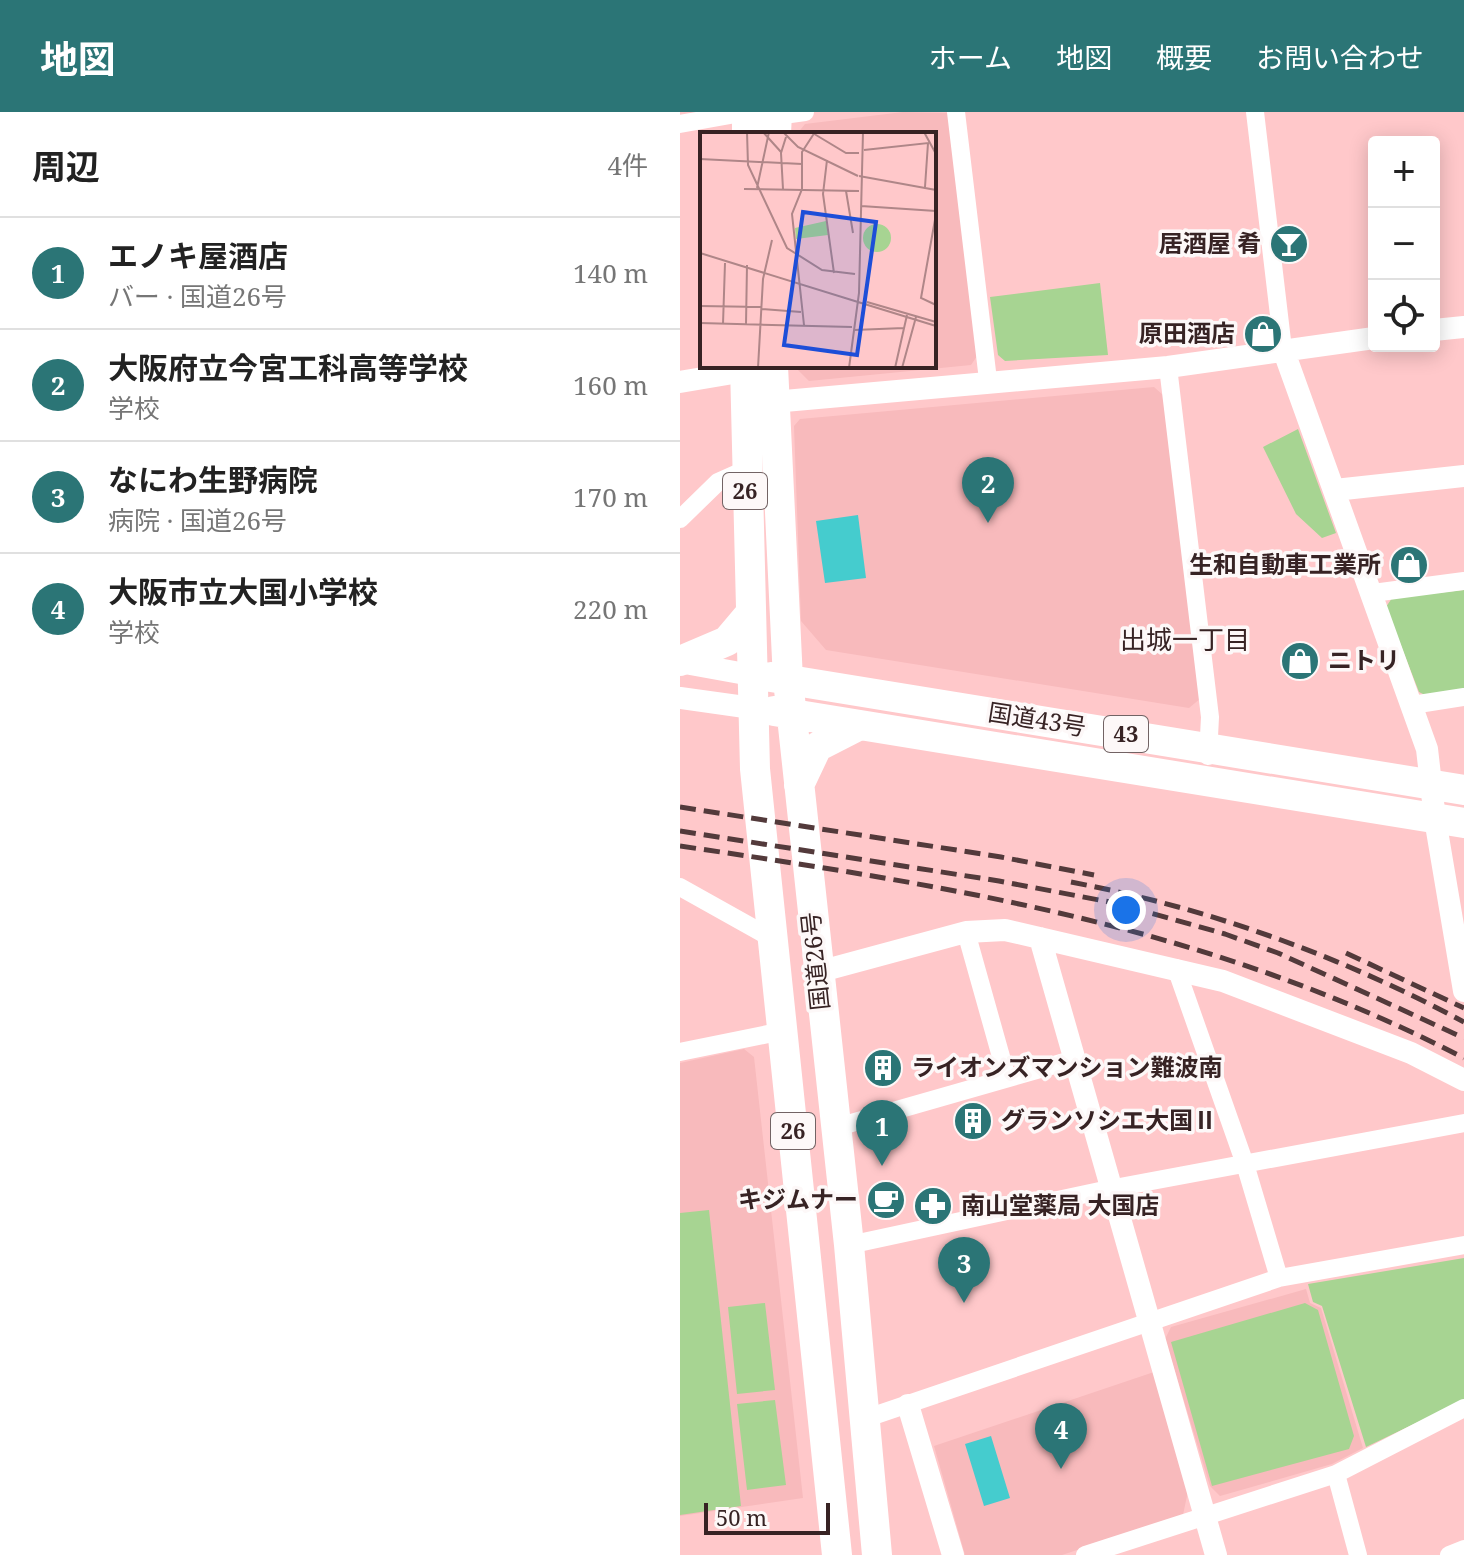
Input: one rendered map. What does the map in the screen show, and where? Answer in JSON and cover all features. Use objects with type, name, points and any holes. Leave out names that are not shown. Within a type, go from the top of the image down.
[{"type":"highway","points":[[750,132],[771,116]]},
{"type":"highway","name":"国道26号","points":[[754,368],[773,402],[791,714],[849,1245],[877,1555]]},
{"type":"highway","name":"国道26号","points":[[754,368],[745,470],[755,769],[837,1555]]},
{"type":"highway","points":[[680,662],[727,641],[749,615]]},
{"type":"highway","name":"国道43号","points":[[751,675],[1464,790]]},
{"type":"highway","name":"国道43号","points":[[752,708],[1449,821]]},
{"type":"highway","points":[[798,787],[817,747],[860,725]]},
{"type":"street","points":[[956,112],[988,380]]},
{"type":"street","points":[[1255,112],[1283,349],[1412,705],[1427,749],[1432,785],[1449,821],[1463,977]]},
{"type":"street","points":[[680,124],[771,116]]},
{"type":"street","points":[[1440,329],[1464,327]]},
{"type":"street","points":[[773,402],[988,380],[1168,367],[1368,339]]},
{"type":"street","points":[[1168,367],[1210,717],[1210,748],[1201,782]]},
{"type":"street","points":[[680,382],[754,368]]},
{"type":"street","points":[[680,519],[718,482],[745,470]]},
{"type":"street","points":[[1335,490],[1464,476]]},
{"type":"street","points":[[1373,593],[1464,581]]},
{"type":"street","points":[[680,662],[751,675]]},
{"type":"street","points":[[1412,705],[1464,697]]},
{"type":"street","points":[[680,698],[752,708]]},
{"type":"street","points":[[680,887],[773,939]]},
{"type":"street","points":[[818,972],[966,932],[1005,930],[1223,981],[1411,1053],[1464,1080]]},
{"type":"street","points":[[966,932],[1007,1078]]},
{"type":"street","points":[[1040,938],[1109,1189],[1216,1555]]},
{"type":"street","points":[[1176,968],[1245,1164],[1279,1278]]},
{"type":"street","points":[[680,1052],[783,1031]]},
{"type":"street","points":[[834,1128],[1075,1059]]},
{"type":"street","points":[[849,1245],[1109,1189],[1464,1123]]},
{"type":"street","points":[[864,1419],[1279,1278],[1464,1245]]},
{"type":"street","points":[[908,1405],[953,1555]]},
{"type":"street","points":[[1085,1555],[1336,1474],[1464,1408]]},
{"type":"street","points":[[1336,1474],[1358,1555]]},
{"type":"street","points":[[1449,1555],[1464,1549]]},
{"type":"shaded area","points":[[903,112],[948,113],[977,356],[971,365],[809,381],[796,368],[936,368],[936,132],[799,132],[805,124]]},
{"type":"shaded area","points":[[1154,387],[1163,395],[1201,698],[1189,708],[826,650],[801,621],[794,426],[800,419]]},
{"type":"shaded area","points":[[744,1049],[754,1057],[803,1498],[680,1516],[680,1063]]},
{"type":"shaded area","points":[[1306,1289],[1310,1303],[1321,1308],[1363,1448],[1332,1464],[1220,1496],[1210,1486],[1165,1339],[1171,1327]]},
{"type":"shaded area","points":[[1154,1372],[1188,1491],[1183,1515],[1062,1555],[965,1555],[934,1446]]},
{"type":"green space","points":[[1100,283],[1108,355],[1005,361],[998,355],[990,297]]},
{"type":"green space","points":[[1298,429],[1336,533],[1322,538],[1296,514],[1263,447]]},
{"type":"green space","points":[[1464,590],[1464,691],[1425,695],[1419,692],[1386,607],[1392,598]]},
{"type":"green space","points":[[709,1210],[741,1506],[680,1515],[680,1213]]},
{"type":"green space","points":[[1464,1258],[1464,1400],[1366,1447],[1322,1306],[1313,1302],[1308,1284]]},
{"type":"green space","points":[[765,1303],[775,1390],[737,1394],[728,1307]]},
{"type":"green space","points":[[1305,1303],[1318,1310],[1354,1436],[1349,1449],[1212,1486],[1171,1342]]},
{"type":"green space","points":[[775,1400],[786,1485],[747,1490],[737,1404]]},
{"type":"water","points":[[858,515],[866,578],[825,583],[816,521]]},
{"type":"water","points":[[991,1436],[1010,1498],[984,1506],[965,1444]]},
{"type":"railway","points":[[680,807],[1001,857],[1094,875]]},
{"type":"railway","points":[[680,831],[999,881],[1115,903],[1225,934],[1278,953],[1464,1038]]},
{"type":"railway","points":[[680,846],[984,897],[1081,918],[1178,944],[1274,975],[1369,1013],[1464,1058]]},
{"type":"railway","points":[[1071,882],[1173,906],[1273,937],[1370,976],[1464,1022]]},
{"type":"railway","points":[[1346,953],[1464,1008]]},
{"type":"place","name":"居酒屋 肴","points":[[1289,244]]},
{"type":"place","name":"原田酒店","points":[[1263,334]]},
{"type":"place","name":"大阪府立今宮工科高等学校","points":[[988,523]]},
{"type":"place","name":"生和自動車工業所","points":[[1409,565]]},
{"type":"place","name":"ニトリ","points":[[1300,661]]},
{"type":"place","name":"ライオンズマンション難波南","points":[[883,1068]]},
{"type":"place","name":"グランソシエ大国Ⅱ","points":[[973,1121]]},
{"type":"place","name":"エノキ屋酒店","points":[[882,1166]]},
{"type":"place","name":"キジムナー","points":[[886,1200]]},
{"type":"place","name":"南山堂薬局 大国店","points":[[933,1206]]},
{"type":"place","name":"なにわ生野病院","points":[[964,1303]]},
{"type":"place","name":"大阪市立大国小学校","points":[[1061,1469]]},
{"type":"district","name":"出城一丁目","points":[[1185,640]]}]
